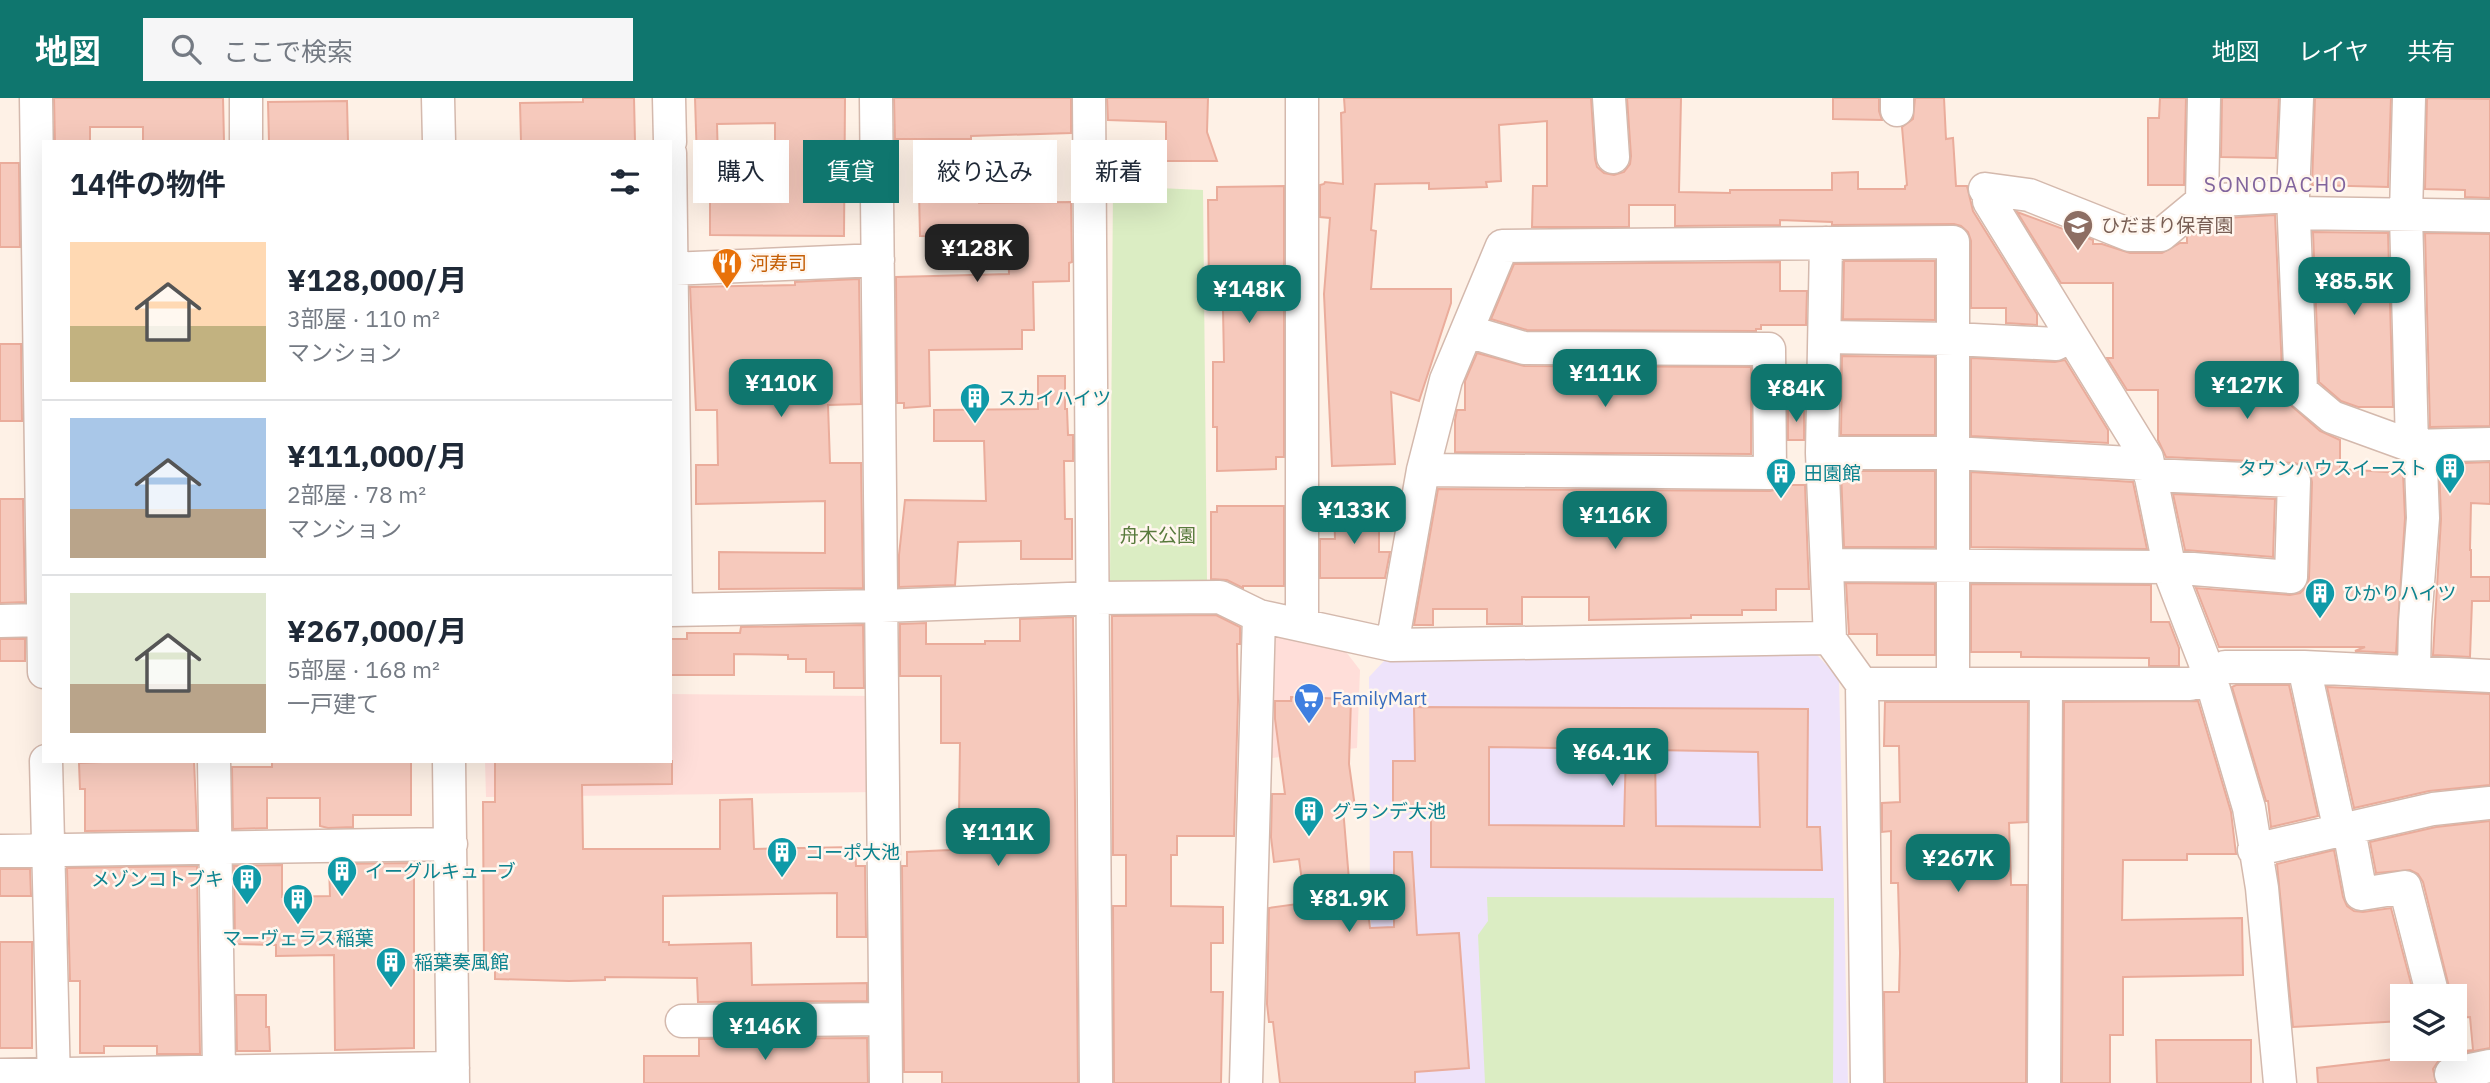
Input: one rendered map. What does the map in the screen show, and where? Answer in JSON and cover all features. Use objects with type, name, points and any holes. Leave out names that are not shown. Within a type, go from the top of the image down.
[{"type":"street","points":[[36,98],[42,536]]},
{"type":"street","points":[[246,98],[246,140]]},
{"type":"street","points":[[438,98],[439,140]]},
{"type":"street","points":[[669,98],[670,140]]},
{"type":"street","points":[[876,98],[886,1083]]},
{"type":"street","points":[[1089,98],[1094,598],[1094,1036],[1097,1083]]},
{"type":"street","points":[[1302,98],[1302,623]]},
{"type":"street","points":[[1609,98],[1613,157]]},
{"type":"street","points":[[2202,201],[2204,98]]},
{"type":"street","points":[[2297,98],[2293,205],[2301,391],[2332,417],[2412,446],[2490,444]]},
{"type":"street","points":[[2409,98],[2406,215],[2412,446],[2421,466],[2423,518],[2414,671]]},
{"type":"street","points":[[2280,1083],[2262,888],[2249,808],[2210,676],[2169,567],[2147,458],[1987,195],[2029,195],[2130,235],[2161,235],[2202,201],[2293,205],[2406,215],[2490,216]]},
{"type":"street","points":[[1392,645],[1423,470],[1446,380],[1502,246],[1953,242],[1953,684]]},
{"type":"street","points":[[1826,243],[1822,453],[1830,639],[1862,684],[1867,1083]]},
{"type":"street","points":[[672,269],[878,260]]},
{"type":"street","points":[[1423,470],[1770,473],[1769,349],[1524,348],[1467,331]]},
{"type":"street","points":[[1825,337],[2056,344]]},
{"type":"street","points":[[672,440],[673,610],[1220,597],[1259,615],[1392,645],[1830,639]]},
{"type":"street","points":[[1822,453],[1953,453],[2294,481],[2291,577],[2169,567],[1827,565]]},
{"type":"street","points":[[0,621],[42,609]]},
{"type":"street","points":[[1247,1083],[1259,615]]},
{"type":"street","points":[[1862,684],[2190,684],[2225,667],[2304,667],[2490,676]]},
{"type":"street","points":[[2304,667],[2361,894],[2405,887],[2431,984]]},
{"type":"street","points":[[2044,1083],[2046,684]]},
{"type":"street","points":[[46,763],[54,1079]]},
{"type":"street","points":[[214,763],[219,1071]]},
{"type":"street","points":[[0,1075],[54,1079],[219,1071],[453,1076],[449,763]]},
{"type":"street","points":[[2254,850],[2433,810],[2490,803]]},
{"type":"street","points":[[0,851],[451,844]]},
{"type":"street","points":[[682,1021],[885,1019]]},
{"type":"street","points":[[2450,1068],[2490,1066]]},
{"type":"shaded area","points":[[1268,620],[1333,635],[1360,670],[1357,748],[1264,759]]},
{"type":"shaded area","points":[[1816,654],[1839,678],[1848,1083],[1379,1083],[1370,904],[1369,677],[1384,661]]},
{"type":"shaded area","points":[[672,694],[874,696],[877,792],[486,797],[485,763],[672,763]]},
{"type":"green space","name":"舟木公園","points":[[1167,188],[1203,190],[1207,582],[1110,585],[1113,203],[1167,203]]},
{"type":"green space","points":[[1487,897],[1834,898],[1833,1083],[1485,1083],[1478,935],[1488,921]]},
{"type":"building","points":[[54,98],[223,98],[224,140],[143,140],[143,127],[90,127],[90,140],[55,140]]},
{"type":"building","points":[[583,98],[634,98],[635,140],[521,140],[520,103],[583,102]]},
{"type":"building","points":[[695,98],[845,98],[845,140],[803,140],[803,203],[844,203],[844,236],[710,235],[710,203],[789,203],[789,140],[775,140],[775,123],[717,124],[717,140],[696,140]]},
{"type":"building","points":[[894,98],[1071,98],[1071,133],[971,136],[971,139],[895,139]]},
{"type":"building","points":[[1107,98],[1208,98],[1207,132],[1217,161],[1167,161],[1166,122],[1108,120]]},
{"type":"building","points":[[1344,98],[1591,98],[1597,167],[1604,173],[1614,175],[1624,172],[1630,164],[1627,98],[1681,98],[1679,192],[1730,193],[1730,190],[1832,190],[1832,173],[1858,172],[1858,189],[1905,189],[1907,185],[1902,127],[1913,119],[1915,98],[1944,98],[1946,139],[1953,138],[1956,186],[1967,186],[1973,211],[2037,314],[2037,325],[2006,323],[2006,308],[1971,308],[1971,241],[1968,232],[1954,224],[1832,225],[1832,222],[1780,220],[1780,225],[1675,226],[1675,205],[1629,205],[1629,227],[1532,227],[1533,186],[1547,186],[1547,121],[1499,125],[1501,181],[1486,182],[1487,187],[1429,189],[1429,183],[1375,184],[1371,230],[1376,231],[1371,289],[1451,289],[1451,303],[1419,401],[1391,392],[1395,464],[1332,466],[1324,294],[1330,218],[1320,217],[1320,185],[1325,182],[1343,184],[1341,113],[1345,112]]},
{"type":"building","points":[[1833,98],[1879,98],[1882,120],[1833,119]]},
{"type":"building","points":[[2160,98],[2186,98],[2184,185],[2148,185],[2148,118],[2159,118]]},
{"type":"building","points":[[2222,98],[2279,98],[2276,158],[2221,157]]},
{"type":"building","points":[[2315,98],[2391,98],[2388,187],[2312,185]]},
{"type":"building","points":[[2427,98],[2490,99],[2490,198],[2465,197],[2465,190],[2425,189]]},
{"type":"building","points":[[347,101],[348,140],[269,140],[268,102]]},
{"type":"building","points":[[0,163],[19,163],[20,247],[0,247]]},
{"type":"building","points":[[1284,186],[1284,457],[1276,457],[1276,469],[1217,471],[1217,427],[1213,427],[1213,362],[1224,362],[1223,309],[1222,293],[1209,293],[1208,200],[1217,200],[1217,187]]},
{"type":"building","points":[[1071,202],[1072,262],[1069,263],[1069,281],[1033,282],[1034,330],[1022,330],[1022,349],[929,350],[930,406],[904,408],[904,403],[897,403],[896,277],[1009,274],[1008,237],[920,236],[919,203]]},
{"type":"building","points":[[2017,212],[2093,240],[2093,244],[2102,244],[2130,253],[2162,253],[2180,243],[2187,243],[2187,237],[2209,219],[2275,215],[2285,400],[2320,431],[2340,440],[2340,469],[2403,473],[2405,518],[2396,653],[2355,651],[2365,647],[2219,647],[2196,588],[2290,595],[2300,593],[2307,586],[2312,482],[2310,473],[2304,466],[2295,463],[2166,457],[2158,440],[2158,390],[2127,390],[2107,358],[2113,358],[2113,283],[2061,283]]},
{"type":"building","points":[[2313,232],[2388,233],[2393,407],[2358,407],[2341,401],[2319,382]]},
{"type":"building","points":[[2425,233],[2490,234],[2490,426],[2430,427]]},
{"type":"building","points":[[1844,261],[1935,261],[1935,320],[1843,319]]},
{"type":"building","points":[[1780,262],[1780,291],[1807,291],[1806,325],[1761,325],[1761,329],[1756,331],[1527,330],[1491,319],[1514,264]]},
{"type":"building","points":[[859,279],[861,404],[828,405],[830,463],[861,463],[863,588],[719,589],[719,552],[825,553],[825,501],[696,504],[696,465],[718,465],[717,410],[696,410],[690,287],[795,285],[795,282]]},
{"type":"building","points":[[0,344],[21,344],[22,421],[0,421]]},
{"type":"building","points":[[1477,353],[1524,366],[1751,367],[1751,454],[1455,452],[1457,410],[1465,410],[1465,381]]},
{"type":"building","points":[[1842,356],[1935,357],[1935,435],[1841,435]]},
{"type":"building","points":[[1971,358],[2055,362],[2065,360],[2108,430],[2108,443],[1971,436]]},
{"type":"building","points":[[1038,376],[1065,376],[1068,435],[1073,435],[1073,461],[1064,461],[1065,519],[1072,519],[1072,559],[1021,559],[1021,541],[958,542],[955,585],[899,587],[899,555],[905,500],[986,501],[984,441],[934,441],[934,410],[1038,409]]},
{"type":"building","points":[[1788,408],[1804,408],[1804,440],[1788,440]]},
{"type":"building","points":[[2490,462],[2490,504],[2471,503],[2470,550],[2471,577],[2490,577],[2490,601],[2472,601],[2470,657],[2433,655],[2441,519],[2439,464]]},
{"type":"building","points":[[1841,471],[1935,471],[1935,547],[1844,547]]},
{"type":"building","points":[[1971,472],[2133,482],[2147,549],[1971,547]]},
{"type":"building","points":[[1783,485],[1805,485],[1809,589],[1776,589],[1776,610],[1742,610],[1742,615],[1691,615],[1691,618],[1589,620],[1589,597],[1522,597],[1522,624],[1487,624],[1487,609],[1433,609],[1433,625],[1414,625],[1438,489],[1770,491]]},
{"type":"building","points":[[2173,494],[2275,499],[2273,557],[2185,550]]},
{"type":"building","points":[[0,499],[23,499],[25,602],[0,603]]},
{"type":"building","points":[[1217,506],[1284,506],[1284,586],[1243,588],[1227,580],[1211,579],[1211,512],[1217,512]]},
{"type":"building","points":[[1334,506],[1379,506],[1379,552],[1390,552],[1385,578],[1320,578],[1320,539],[1335,539]]},
{"type":"building","points":[[1846,583],[1935,584],[1935,655],[1877,655],[1877,634],[1849,634]]},
{"type":"building","points":[[1971,584],[2151,585],[2151,622],[2169,622],[2179,648],[2179,666],[2149,666],[2149,658],[2021,657],[2021,652],[1971,652]]},
{"type":"building","points":[[1216,615],[1240,627],[1240,644],[1237,644],[1234,836],[1177,836],[1177,855],[1171,855],[1171,906],[1223,907],[1223,943],[1211,943],[1211,992],[1223,992],[1221,1083],[1114,1083],[1113,906],[1126,906],[1126,855],[1113,855],[1112,616]]},
{"type":"building","points":[[1073,617],[1078,1083],[942,1083],[942,1072],[904,1072],[902,866],[907,866],[907,852],[950,850],[949,817],[959,817],[960,743],[941,743],[941,676],[900,676],[900,624],[926,623],[926,644],[985,644],[985,641],[1020,641],[1020,619]]},
{"type":"building","points":[[863,625],[864,688],[834,688],[834,672],[806,672],[806,659],[788,659],[788,655],[734,654],[734,675],[672,675],[672,639],[687,639],[687,633],[740,633],[741,627]]},
{"type":"building","points":[[0,639],[25,639],[25,661],[0,661]]},
{"type":"building","points":[[2289,685],[2318,816],[2271,827],[2268,801],[2232,687]]},
{"type":"building","points":[[2327,687],[2490,694],[2490,785],[2429,791],[2354,808]]},
{"type":"building","points":[[1291,697],[1351,699],[1349,764],[1355,807],[1343,808],[1349,880],[1364,880],[1370,928],[1394,927],[1394,852],[1412,852],[1417,935],[1459,933],[1469,1068],[1415,1072],[1415,1083],[1280,1083],[1273,1022],[1269,1022],[1267,1004],[1269,908],[1305,903],[1299,859],[1274,862],[1271,837],[1272,794],[1285,794],[1275,701],[1291,701]]},
{"type":"building","points":[[2198,701],[2231,812],[2236,854],[2187,854],[2187,860],[2123,860],[2122,920],[2242,918],[2243,975],[2123,977],[2123,1035],[2110,1035],[2110,1083],[2062,1083],[2064,702]]},
{"type":"building","points":[[1885,702],[2028,702],[2027,822],[2009,823],[2011,885],[2027,885],[2026,1083],[1885,1083],[1884,992],[1899,992],[1900,953],[1898,883],[1891,883],[1891,831],[1882,832],[1882,803],[1900,802],[1899,746],[1884,746]]},
{"type":"building","points":[[1414,707],[1808,709],[1807,827],[1820,827],[1822,870],[1431,867],[1431,810],[1393,811],[1393,761],[1415,761]],"holes":[[[1489,747],[1626,749],[1624,826],[1489,825]],[[1655,750],[1758,752],[1760,827],[1656,826]]]},
{"type":"building","points":[[79,763],[194,763],[197,830],[85,831],[85,789],[80,789]]},
{"type":"building","points":[[272,763],[411,763],[411,815],[353,815],[353,827],[328,828],[320,826],[320,798],[267,798],[267,828],[233,829],[232,767],[272,767]]},
{"type":"building","points":[[495,763],[672,763],[672,784],[582,785],[583,849],[720,849],[720,800],[752,799],[754,849],[855,847],[856,866],[865,866],[866,937],[837,937],[837,893],[663,896],[663,942],[669,942],[669,945],[751,943],[752,985],[867,983],[867,1001],[698,1002],[697,978],[605,977],[605,980],[569,981],[495,979],[495,968],[484,968],[483,802],[495,802]]},
{"type":"building","points":[[2490,821],[2490,1048],[2467,1052],[2473,1050],[2470,1017],[2467,1017],[2467,984],[2448,984],[2423,882],[2418,874],[2410,870],[2376,873],[2370,842],[2436,827]]},
{"type":"building","points":[[2334,850],[2347,906],[2354,911],[2363,912],[2391,908],[2411,984],[2390,984],[2390,1022],[2293,1027],[2277,864]]},
{"type":"building","points":[[414,863],[414,1048],[335,1050],[334,955],[276,956],[276,945],[235,944],[234,866],[282,865],[282,897],[330,896],[329,864]]},
{"type":"building","points":[[197,866],[200,1054],[157,1054],[157,1046],[104,1046],[104,1053],[80,1053],[80,981],[70,981],[67,868]]},
{"type":"building","points":[[0,869],[30,869],[31,896],[0,896]]},
{"type":"building","points":[[0,942],[32,942],[32,1048],[0,1048]]},
{"type":"building","points":[[236,995],[266,995],[266,1027],[269,1027],[270,1051],[237,1051]]},
{"type":"building","points":[[867,1038],[868,1083],[644,1083],[644,1056],[699,1056],[699,1039]]},
{"type":"building","points":[[2156,1040],[2251,1040],[2251,1083],[2157,1083]]},
{"type":"building","points":[[2390,1060],[2438,1061],[2433,1069],[2436,1083],[2318,1083],[2317,1068]]},
{"type":"place","name":"ひだまり保育園","points":[[2078,252]]},
{"type":"place","name":"河寿司","points":[[727,290]]},
{"type":"place","name":"スカイハイツ","points":[[975,425]]},
{"type":"place","name":"タウンハウスイースト","points":[[2450,495]]},
{"type":"place","name":"田園館","points":[[1781,500]]},
{"type":"place","name":"ひかりハイツ","points":[[2320,620]]},
{"type":"place","name":"FamilyMart","points":[[1309,725]]},
{"type":"place","name":"グランデ大池","points":[[1309,838]]},
{"type":"place","name":"コーポ大池","points":[[782,879]]},
{"type":"place","name":"イーグルキューブ","points":[[342,898]]},
{"type":"place","name":"メゾンコトブキ","points":[[247,906]]},
{"type":"place","name":"マーヴェラス稲葉","points":[[298,926]]},
{"type":"place","name":"稲葉奏風館","points":[[391,989]]},
{"type":"district","name":"SONODACHO","points":[[2276,185]]}]
